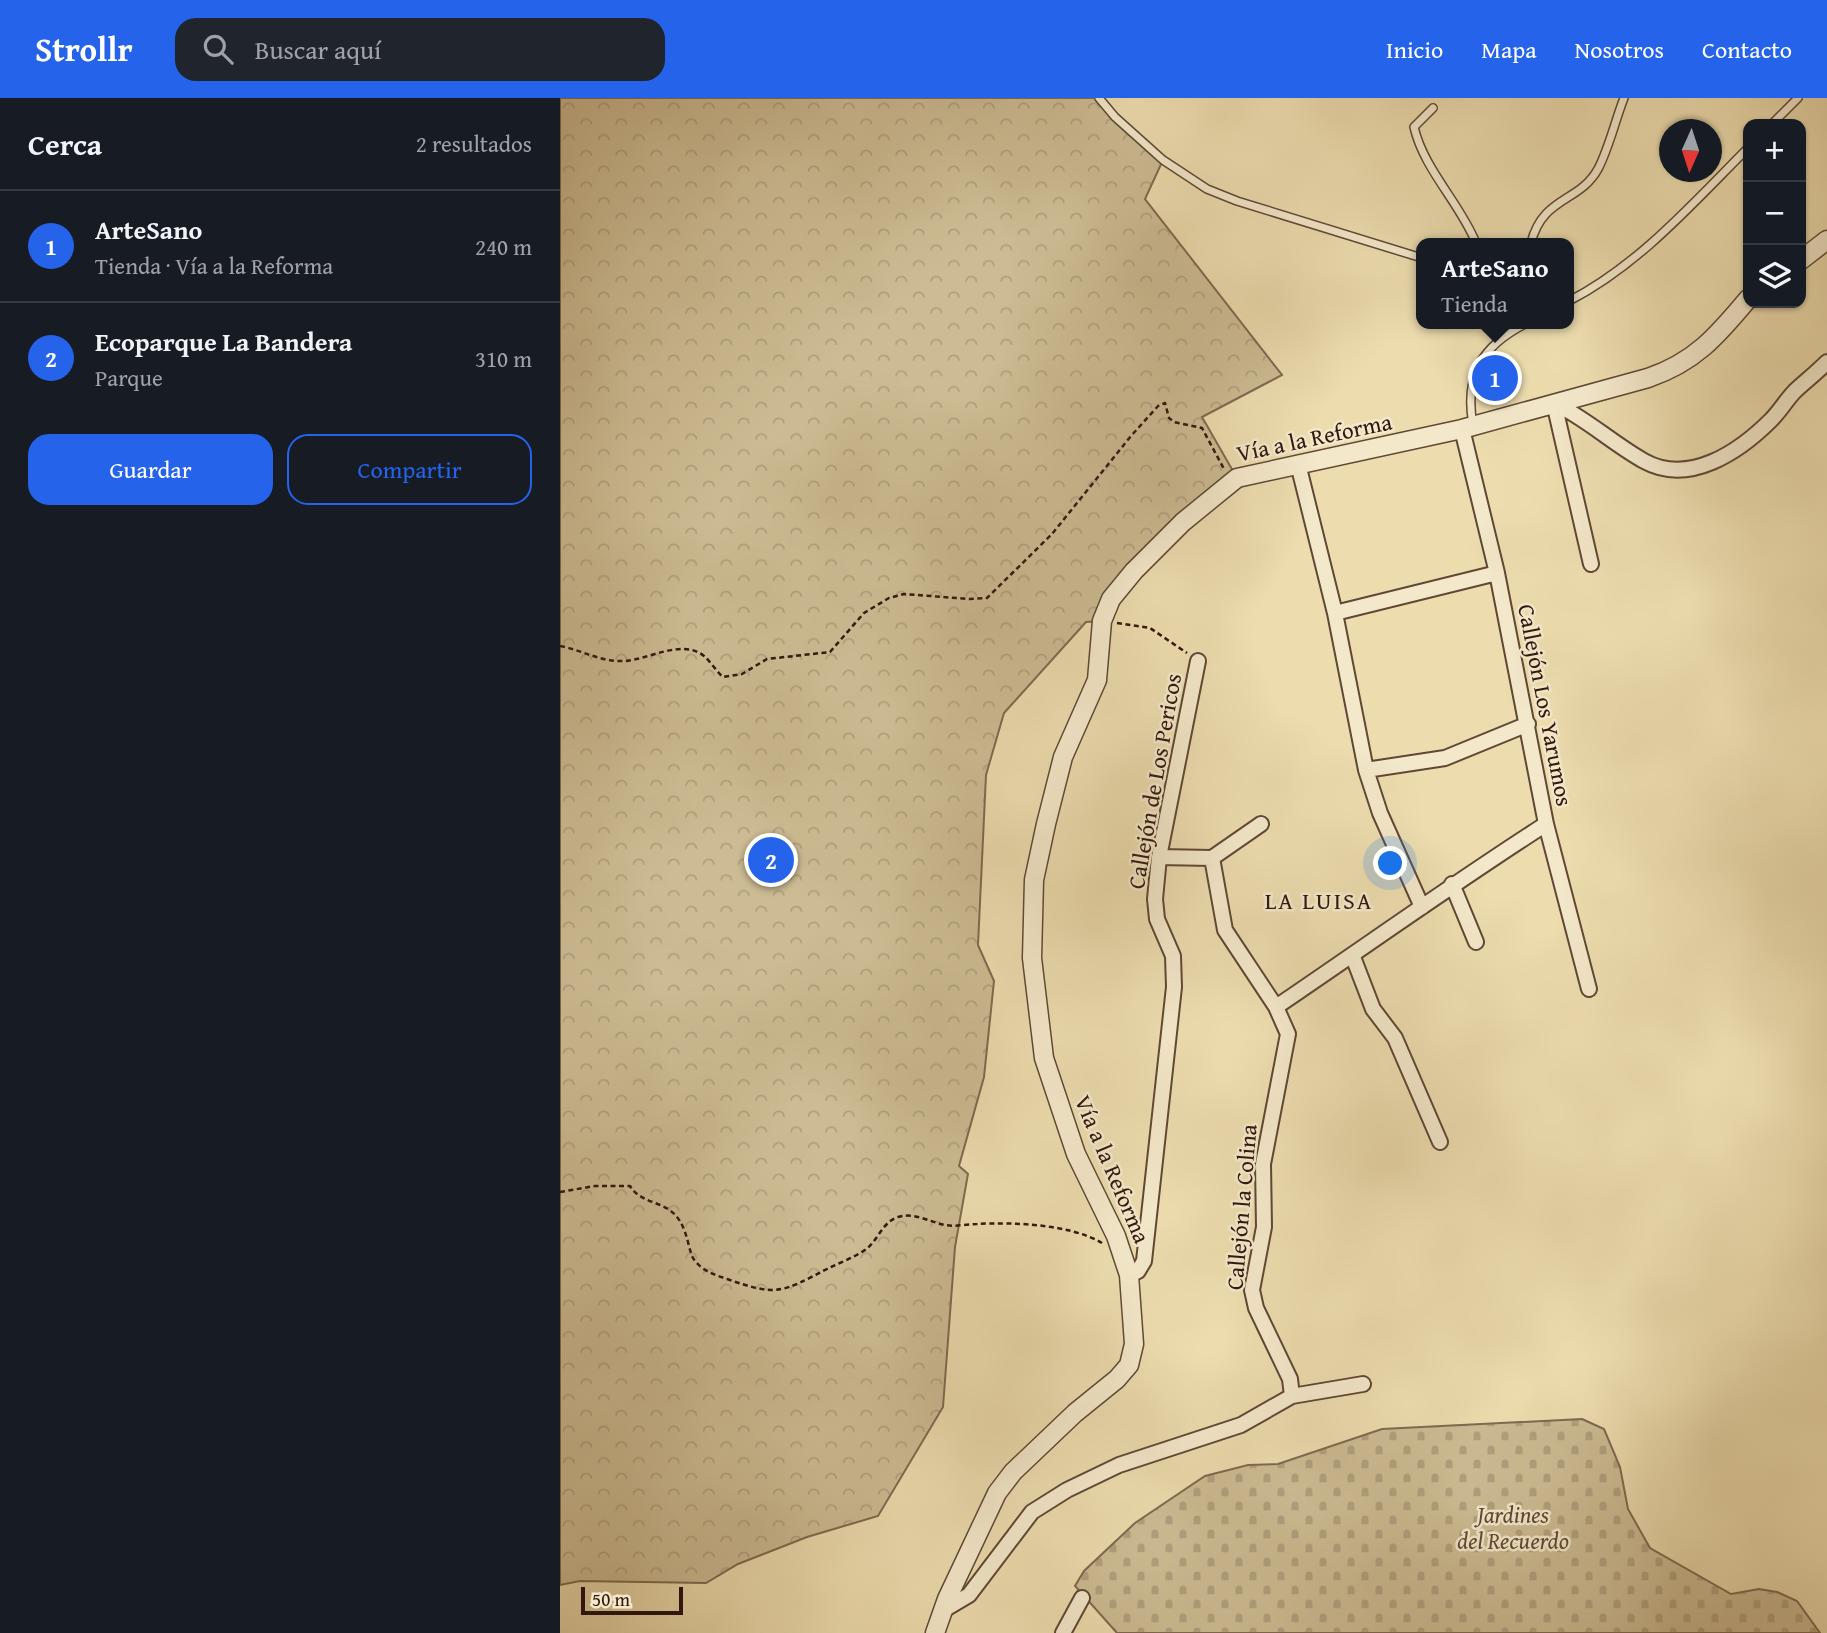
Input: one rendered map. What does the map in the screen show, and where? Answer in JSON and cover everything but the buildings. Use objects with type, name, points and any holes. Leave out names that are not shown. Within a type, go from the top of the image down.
[{"type":"street","points":[[1806,256],[1827,240]]},
{"type":"street","name":"Vía a la Reforma","points":[[935,1633],[942,1611],[997,1493],[1013,1472],[1129,1366],[1134,1344],[1129,1275],[1116,1236],[1076,1154],[1044,1058],[1032,958],[1034,880],[1063,757],[1097,680],[1102,621],[1111,599],[1134,571],[1231,481],[1467,427],[1672,370],[1698,354],[1743,304]]},
{"type":"street","points":[[1554,402],[1578,414],[1646,462],[1674,471],[1697,469],[1718,459],[1771,420],[1793,393],[1827,362]]},
{"type":"street","points":[[1554,402],[1591,564]]},
{"type":"street","name":"Callejón Los Yarumos","points":[[1467,427],[1546,824],[1589,989]]},
{"type":"street","points":[[1298,464],[1335,612],[1366,770],[1380,813],[1422,907]]},
{"type":"street","points":[[1335,612],[1497,573]]},
{"type":"street","name":"Callejón de Los Pericos","points":[[1129,1275],[1138,1272],[1144,1261],[1174,987],[1173,956],[1157,919],[1155,899],[1159,857],[1198,661]]},
{"type":"street","points":[[1366,770],[1445,758],[1528,724]]},
{"type":"street","points":[[1159,857],[1212,858],[1261,824]]},
{"type":"street","points":[[1276,1007],[1353,957],[1451,884],[1546,824]]},
{"type":"street","name":"Callejón la Colina","points":[[1212,858],[1225,930],[1276,1007],[1288,1034],[1263,1164],[1264,1227],[1252,1290],[1256,1308],[1290,1379],[1292,1396]]},
{"type":"street","points":[[1451,884],[1476,942]]},
{"type":"street","points":[[1353,957],[1373,1009],[1395,1038],[1440,1142]]},
{"type":"street","points":[[942,1611],[969,1595],[1032,1512],[1067,1490],[1119,1465],[1241,1425],[1292,1396],[1363,1384]]},
{"type":"street","points":[[1063,1633],[1082,1598]]},
{"type":"lane","points":[[1099,98],[1115,117],[1163,160],[1207,189],[1237,201],[1416,256]]},
{"type":"lane","points":[[1533,238],[1539,219],[1552,206],[1581,187],[1597,170],[1624,98]]},
{"type":"lane","points":[[1777,119],[1798,98]]},
{"type":"lane","points":[[1433,108],[1414,127],[1418,144],[1474,238]]},
{"type":"lane","points":[[1574,298],[1587,292],[1653,243],[1743,153]]},
{"type":"lane","points":[[1467,427],[1470,385],[1479,364],[1504,329]]},
{"type":"lane","points":[[1500,337],[1515,329]]},
{"type":"path","points":[[560,646],[576,649],[591,657],[623,661],[685,649],[705,657],[723,677],[734,677],[766,659],[830,652],[864,613],[889,598],[904,594],[986,598],[1052,534],[1131,436],[1158,406],[1165,403],[1169,418],[1174,422],[1202,428],[1231,481]]},
{"type":"path","points":[[1102,621],[1150,628],[1198,661]]},
{"type":"path","points":[[560,1192],[595,1186],[629,1186],[644,1200],[668,1209],[677,1217],[689,1236],[692,1257],[697,1264],[711,1274],[766,1290],[785,1290],[802,1284],[866,1250],[888,1223],[899,1216],[915,1216],[947,1226],[977,1223],[1053,1228],[1084,1233],[1107,1249]]},
{"type":"green space","points":[[560,98],[1099,98],[1163,160],[1145,199],[1282,375],[1202,417],[1237,478],[1183,522],[1102,621],[1086,622],[1004,713],[986,775],[978,945],[994,981],[984,1077],[959,1166],[968,1174],[955,1247],[943,1407],[878,1516],[807,1537],[738,1564],[706,1583],[580,1581],[560,1585]]},
{"type":"green space","name":"Jardines del Recuerdo","points":[[1582,1419],[1604,1429],[1620,1467],[1628,1509],[1650,1548],[1731,1594],[1759,1589],[1777,1592],[1797,1601],[1820,1633],[1117,1633],[1075,1586],[1084,1571],[1135,1523],[1205,1476],[1248,1465],[1278,1464],[1382,1429]]},
{"type":"place","name":"ArteSano","points":[[1495,378]]},
{"type":"place","name":"Ecoparque La Bandera","points":[[771,860]]},
{"type":"district","name":"LA LUISA","points":[[1319,900]]}]
